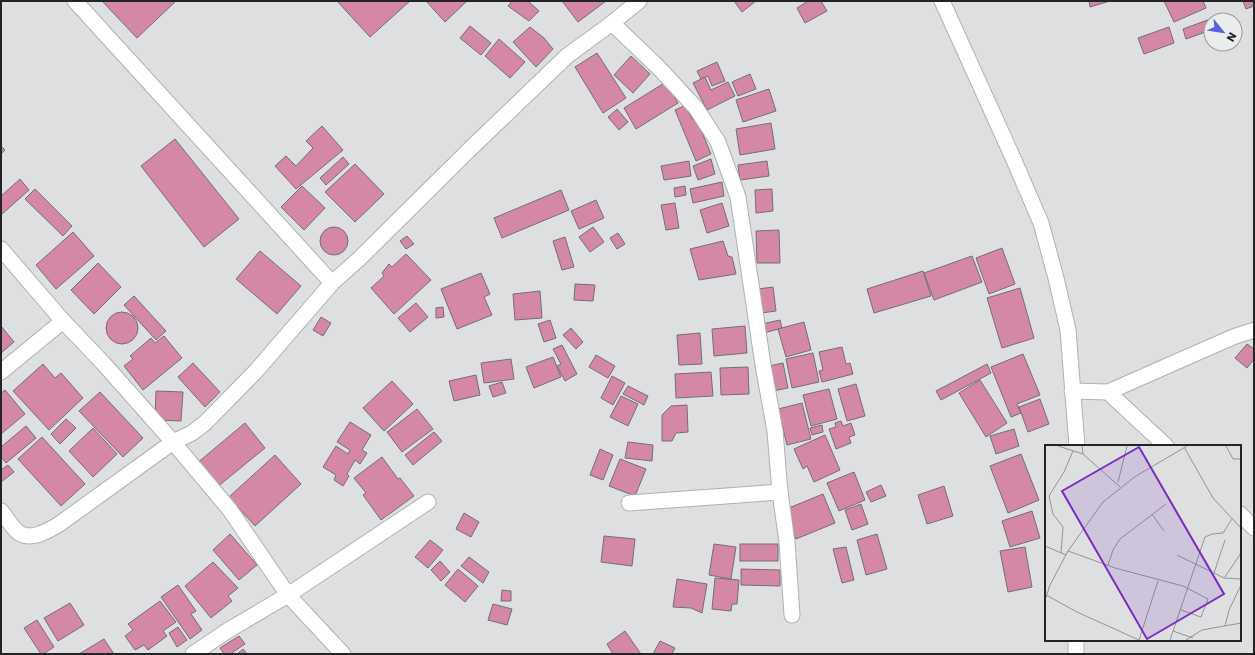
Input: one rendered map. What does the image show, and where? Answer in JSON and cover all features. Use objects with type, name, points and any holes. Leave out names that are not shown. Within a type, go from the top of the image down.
[{"type":"street","points":[[75,1],[332,282]]},
{"type":"street","points":[[1,511],[19,533],[30,536],[40,534],[58,525],[173,442],[192,433],[205,423],[256,371],[332,282],[358,259],[567,56],[639,1]]},
{"type":"street","points":[[942,1],[1013,158],[1040,223],[1056,278],[1068,330],[1077,445]]},
{"type":"street","points":[[612,23],[659,68],[696,108],[718,142],[738,197],[763,365],[775,431],[780,492],[787,542],[792,615]]},
{"type":"street","points":[[1,249],[63,321],[103,363],[173,442],[230,510],[288,595],[343,654]]},
{"type":"street","points":[[1,372],[63,321]]},
{"type":"street","points":[[1072,391],[1108,392],[1233,337],[1254,330]]},
{"type":"street","points":[[1108,392],[1165,445]]},
{"type":"street","points":[[629,503],[780,492]]},
{"type":"street","points":[[192,654],[227,631],[288,595],[428,502]]},
{"type":"street","points":[[1241,515],[1254,528]]},
{"type":"street","points":[[1076,641],[1076,654]]},
{"type":"building","points":[[102,1],[176,1],[137,38]]},
{"type":"building","points":[[337,1],[410,1],[370,37]]},
{"type":"building","points":[[426,1],[467,1],[445,22]]},
{"type":"building","points":[[512,1],[528,1],[539,11],[529,21],[508,6]]},
{"type":"building","points":[[562,1],[606,1],[578,22]]},
{"type":"building","points":[[734,1],[756,1],[742,12]]},
{"type":"building","points":[[808,1],[821,1],[827,11],[805,23],[797,8]]},
{"type":"building","points":[[1089,1],[1110,1],[1090,7]]},
{"type":"building","points":[[1164,1],[1203,1],[1206,8],[1174,22]]},
{"type":"building","points":[[1243,1],[1253,1],[1254,6],[1246,9]]},
{"type":"building","points":[[1203,22],[1203,33],[1186,39],[1183,29]]},
{"type":"building","points":[[470,26],[491,43],[481,55],[460,38]]},
{"type":"building","points":[[530,27],[544,38],[553,49],[536,67],[513,42]]},
{"type":"building","points":[[1169,27],[1174,43],[1144,54],[1138,38]]},
{"type":"building","points":[[499,39],[525,62],[510,78],[485,56]]},
{"type":"building","points":[[597,53],[626,98],[603,113],[575,67]]},
{"type":"building","points":[[631,56],[650,74],[633,93],[614,75]]},
{"type":"building","points":[[717,62],[725,81],[712,86],[708,76],[701,79],[697,71]]},
{"type":"building","points":[[750,74],[756,89],[738,96],[732,82]]},
{"type":"building","points":[[705,77],[711,90],[728,82],[735,96],[707,110],[693,83]]},
{"type":"building","points":[[666,82],[678,103],[636,129],[624,108]]},
{"type":"building","points":[[769,89],[776,111],[743,122],[736,100]]},
{"type":"building","points":[[686,105],[692,119],[696,118],[711,154],[696,161],[675,110]]},
{"type":"building","points":[[617,109],[628,122],[619,130],[608,117]]},
{"type":"building","points":[[771,123],[775,149],[740,155],[736,129]]},
{"type":"building","points":[[322,126],[343,150],[296,189],[275,166],[286,156],[296,166],[313,148],[306,141]]},
{"type":"building","points":[[175,139],[239,219],[204,247],[141,166]]},
{"type":"building","points":[[1,146],[5,150],[1,154]]},
{"type":"building","points":[[343,157],[349,164],[326,185],[320,178]]},
{"type":"building","points":[[711,159],[715,174],[698,180],[693,166]]},
{"type":"building","points":[[689,161],[691,176],[664,180],[661,166]]},
{"type":"building","points":[[767,161],[769,176],[740,180],[738,165]]},
{"type":"building","points":[[355,164],[384,194],[355,222],[325,192]]},
{"type":"building","points":[[20,179],[29,190],[1,215],[1,196]]},
{"type":"building","points":[[722,182],[724,196],[693,203],[690,189]]},
{"type":"building","points":[[302,186],[325,208],[304,230],[281,207]]},
{"type":"building","points":[[685,186],[686,195],[675,197],[674,188]]},
{"type":"building","points":[[35,189],[72,226],[63,236],[25,199]]},
{"type":"building","points":[[772,189],[773,211],[756,213],[755,190]]},
{"type":"building","points":[[561,190],[569,210],[502,238],[494,218]]},
{"type":"building","points":[[596,200],[604,218],[579,229],[571,211]]},
{"type":"building","points":[[675,203],[679,228],[666,230],[661,205]]},
{"type":"building","points":[[722,203],[729,226],[707,233],[700,210]]},
{"type":"building","points":[[334,227],[344,231],[348,241],[344,251],[334,255],[324,251],[320,241],[324,231]]},
{"type":"building","points":[[593,227],[604,242],[590,252],[579,237]]},
{"type":"building","points":[[779,230],[780,263],[757,263],[756,231]]},
{"type":"building","points":[[73,232],[94,256],[56,289],[36,265]]},
{"type":"building","points":[[618,233],[625,244],[617,249],[610,238]]},
{"type":"building","points":[[407,236],[414,244],[406,249],[400,241]]},
{"type":"building","points":[[565,237],[574,267],[562,270],[553,241]]},
{"type":"building","points":[[723,241],[728,256],[732,257],[736,274],[699,280],[690,249]]},
{"type":"building","points":[[1002,248],[1015,284],[989,294],[976,258]]},
{"type":"building","points":[[260,251],[301,286],[277,314],[236,279]]},
{"type":"building","points":[[406,254],[431,280],[394,314],[371,288],[384,276],[382,273],[389,264],[392,267]]},
{"type":"building","points":[[972,256],[982,282],[934,300],[924,273]]},
{"type":"building","points":[[98,263],[121,287],[94,314],[71,290]]},
{"type":"building","points":[[923,271],[931,296],[874,313],[867,289]]},
{"type":"building","points":[[481,273],[490,294],[484,297],[492,315],[457,329],[441,289]]},
{"type":"building","points":[[575,284],[595,285],[593,301],[574,300]]},
{"type":"building","points":[[773,287],[776,311],[761,313],[758,289]]},
{"type":"building","points":[[1020,288],[1034,338],[1002,348],[987,298]]},
{"type":"building","points":[[540,291],[542,318],[515,320],[513,294]]},
{"type":"building","points":[[134,296],[166,331],[156,340],[124,305]]},
{"type":"building","points":[[416,303],[428,317],[410,332],[398,318]]},
{"type":"building","points":[[443,307],[444,317],[436,318],[436,308]]},
{"type":"building","points":[[119,312],[125,312],[134,316],[138,328],[134,340],[125,344],[119,344],[110,340],[106,331],[106,325],[110,316]]},
{"type":"building","points":[[321,317],[331,323],[323,336],[313,330]]},
{"type":"building","points":[[550,320],[556,338],[544,342],[538,324]]},
{"type":"building","points":[[780,320],[782,328],[764,333],[762,324]]},
{"type":"building","points":[[804,322],[811,350],[786,357],[778,329]]},
{"type":"building","points":[[1,326],[14,342],[1,353]]},
{"type":"building","points":[[745,326],[747,353],[714,356],[712,329]]},
{"type":"building","points":[[571,328],[583,342],[576,349],[563,335]]},
{"type":"building","points":[[700,333],[702,364],[679,365],[677,335]]},
{"type":"building","points":[[164,336],[182,358],[143,390],[124,366],[133,359],[130,356],[151,338],[155,343]]},
{"type":"building","points":[[1247,344],[1254,349],[1254,359],[1247,368],[1235,358]]},
{"type":"building","points":[[562,345],[577,374],[565,381],[557,366],[561,364],[553,349]]},
{"type":"building","points":[[842,347],[846,364],[850,363],[853,374],[822,382],[819,371],[823,370],[819,352]]},
{"type":"building","points":[[813,353],[819,382],[792,388],[786,359]]},
{"type":"building","points":[[1023,354],[1040,395],[1017,404],[1021,413],[1011,417],[991,367]]},
{"type":"building","points":[[596,355],[615,366],[608,378],[589,367]]},
{"type":"building","points":[[553,357],[561,377],[534,388],[526,367]]},
{"type":"building","points":[[511,359],[514,379],[484,383],[481,363]]},
{"type":"building","points":[[193,363],[220,392],[205,407],[178,377]]},
{"type":"building","points":[[783,363],[788,388],[773,391],[769,366]]},
{"type":"building","points":[[43,364],[55,378],[61,373],[83,398],[49,430],[13,391]]},
{"type":"building","points":[[987,364],[991,373],[941,400],[936,391]]},
{"type":"building","points":[[748,367],[749,394],[721,395],[720,368]]},
{"type":"building","points":[[711,372],[713,396],[676,398],[675,374]]},
{"type":"building","points":[[476,375],[480,395],[454,401],[449,381]]},
{"type":"building","points":[[612,376],[625,383],[613,405],[601,398]]},
{"type":"building","points":[[980,380],[1007,423],[986,437],[959,393]]},
{"type":"building","points":[[392,381],[413,404],[384,431],[363,408]]},
{"type":"building","points":[[502,382],[506,393],[493,397],[489,386]]},
{"type":"building","points":[[856,384],[865,416],[847,421],[838,389]]},
{"type":"building","points":[[628,386],[648,396],[644,405],[623,394]]},
{"type":"building","points":[[829,389],[837,419],[811,426],[803,395]]},
{"type":"building","points":[[5,390],[25,414],[1,434],[1,393]]},
{"type":"building","points":[[156,391],[183,392],[181,421],[155,420]]},
{"type":"building","points":[[100,392],[143,438],[123,457],[79,411]]},
{"type":"building","points":[[621,396],[638,404],[628,426],[610,417]]},
{"type":"building","points":[[1040,399],[1049,424],[1028,432],[1019,407]]},
{"type":"building","points":[[802,403],[811,439],[787,445],[778,409]]},
{"type":"building","points":[[687,405],[688,432],[676,433],[672,441],[662,441],[662,415],[671,406]]},
{"type":"building","points":[[417,409],[433,429],[402,452],[387,432]]},
{"type":"building","points":[[66,419],[76,428],[60,444],[51,434]]},
{"type":"building","points":[[841,421],[843,426],[851,423],[855,435],[849,437],[851,443],[836,449],[829,429],[836,427],[835,423]]},
{"type":"building","points":[[350,422],[371,435],[362,450],[367,453],[360,464],[355,460],[347,474],[349,476],[343,486],[334,480],[336,475],[323,467],[336,446],[348,454],[350,450],[337,442]]},
{"type":"building","points":[[245,423],[265,448],[216,488],[196,464]]},
{"type":"building","points":[[822,425],[823,432],[812,435],[810,428]]},
{"type":"building","points":[[26,426],[36,438],[6,463],[1,457],[1,447]]},
{"type":"building","points":[[93,428],[117,454],[93,477],[69,451]]},
{"type":"building","points":[[1014,429],[1019,446],[996,454],[990,436]]},
{"type":"building","points":[[434,432],[442,441],[413,465],[405,455]]},
{"type":"building","points":[[825,435],[840,470],[814,482],[807,466],[803,469],[794,449]]},
{"type":"building","points":[[42,437],[85,484],[61,506],[18,459]]},
{"type":"building","points":[[628,442],[653,445],[652,461],[625,458]]},
{"type":"building","points":[[600,449],[613,455],[603,480],[590,475]]},
{"type":"building","points":[[1021,454],[1039,500],[1008,513],[990,466]]},
{"type":"building","points":[[275,455],[301,484],[255,526],[229,497]]},
{"type":"building","points":[[382,457],[398,479],[400,478],[414,496],[381,520],[363,495],[366,493],[354,478]]},
{"type":"building","points":[[620,459],[646,469],[635,496],[609,486]]},
{"type":"building","points":[[8,465],[14,472],[1,482],[1,470]]},
{"type":"building","points":[[854,472],[865,500],[839,511],[827,483]]},
{"type":"building","points":[[881,485],[886,496],[871,502],[866,492]]},
{"type":"building","points":[[944,486],[953,516],[927,524],[918,495]]},
{"type":"building","points":[[823,494],[835,523],[796,539],[784,510]]},
{"type":"building","points":[[861,504],[868,524],[852,530],[845,510]]},
{"type":"building","points":[[1032,511],[1040,538],[1010,547],[1002,521]]},
{"type":"building","points":[[464,513],[479,522],[471,537],[456,529]]},
{"type":"building","points":[[230,534],[257,565],[239,580],[213,550]]},
{"type":"building","points":[[877,534],[887,569],[866,575],[857,540]]},
{"type":"building","points":[[604,536],[635,539],[632,566],[601,562]]},
{"type":"building","points":[[430,540],[443,550],[428,568],[415,557]]},
{"type":"building","points":[[714,544],[736,547],[731,579],[709,575]]},
{"type":"building","points":[[740,544],[778,544],[778,561],[740,561]]},
{"type":"building","points":[[846,547],[854,580],[842,583],[833,549]]},
{"type":"building","points":[[1025,547],[1032,587],[1008,592],[1000,551]]},
{"type":"building","points":[[469,557],[489,572],[483,583],[461,566]]},
{"type":"building","points":[[440,561],[450,572],[441,581],[431,570]]},
{"type":"building","points":[[213,562],[238,588],[228,596],[232,601],[211,618],[185,586]]},
{"type":"building","points":[[458,569],[478,586],[465,602],[445,585]]},
{"type":"building","points":[[741,569],[780,570],[780,586],[741,585]]},
{"type":"building","points":[[715,578],[739,580],[737,604],[732,604],[731,611],[712,609]]},
{"type":"building","points":[[677,579],[707,584],[702,613],[691,608],[673,607]]},
{"type":"building","points":[[178,585],[196,611],[191,614],[202,630],[190,639],[161,597]]},
{"type":"building","points":[[502,590],[511,591],[511,601],[501,601]]},
{"type":"building","points":[[160,601],[176,622],[163,631],[167,636],[148,650],[144,645],[135,650],[125,636],[133,630],[128,624]]},
{"type":"building","points":[[70,603],[84,625],[58,641],[44,618]]},
{"type":"building","points":[[493,604],[512,609],[507,625],[488,620]]},
{"type":"building","points":[[37,620],[54,647],[43,654],[41,654],[24,628]]},
{"type":"building","points":[[178,627],[187,640],[177,647],[169,633]]},
{"type":"building","points":[[625,631],[641,654],[613,654],[607,644]]},
{"type":"building","points":[[239,636],[245,644],[230,654],[224,654],[220,648]]},
{"type":"building","points":[[104,639],[114,654],[79,654]]},
{"type":"building","points":[[660,641],[675,648],[672,654],[653,654]]},
{"type":"building","points":[[243,649],[247,654],[237,654]]}]
